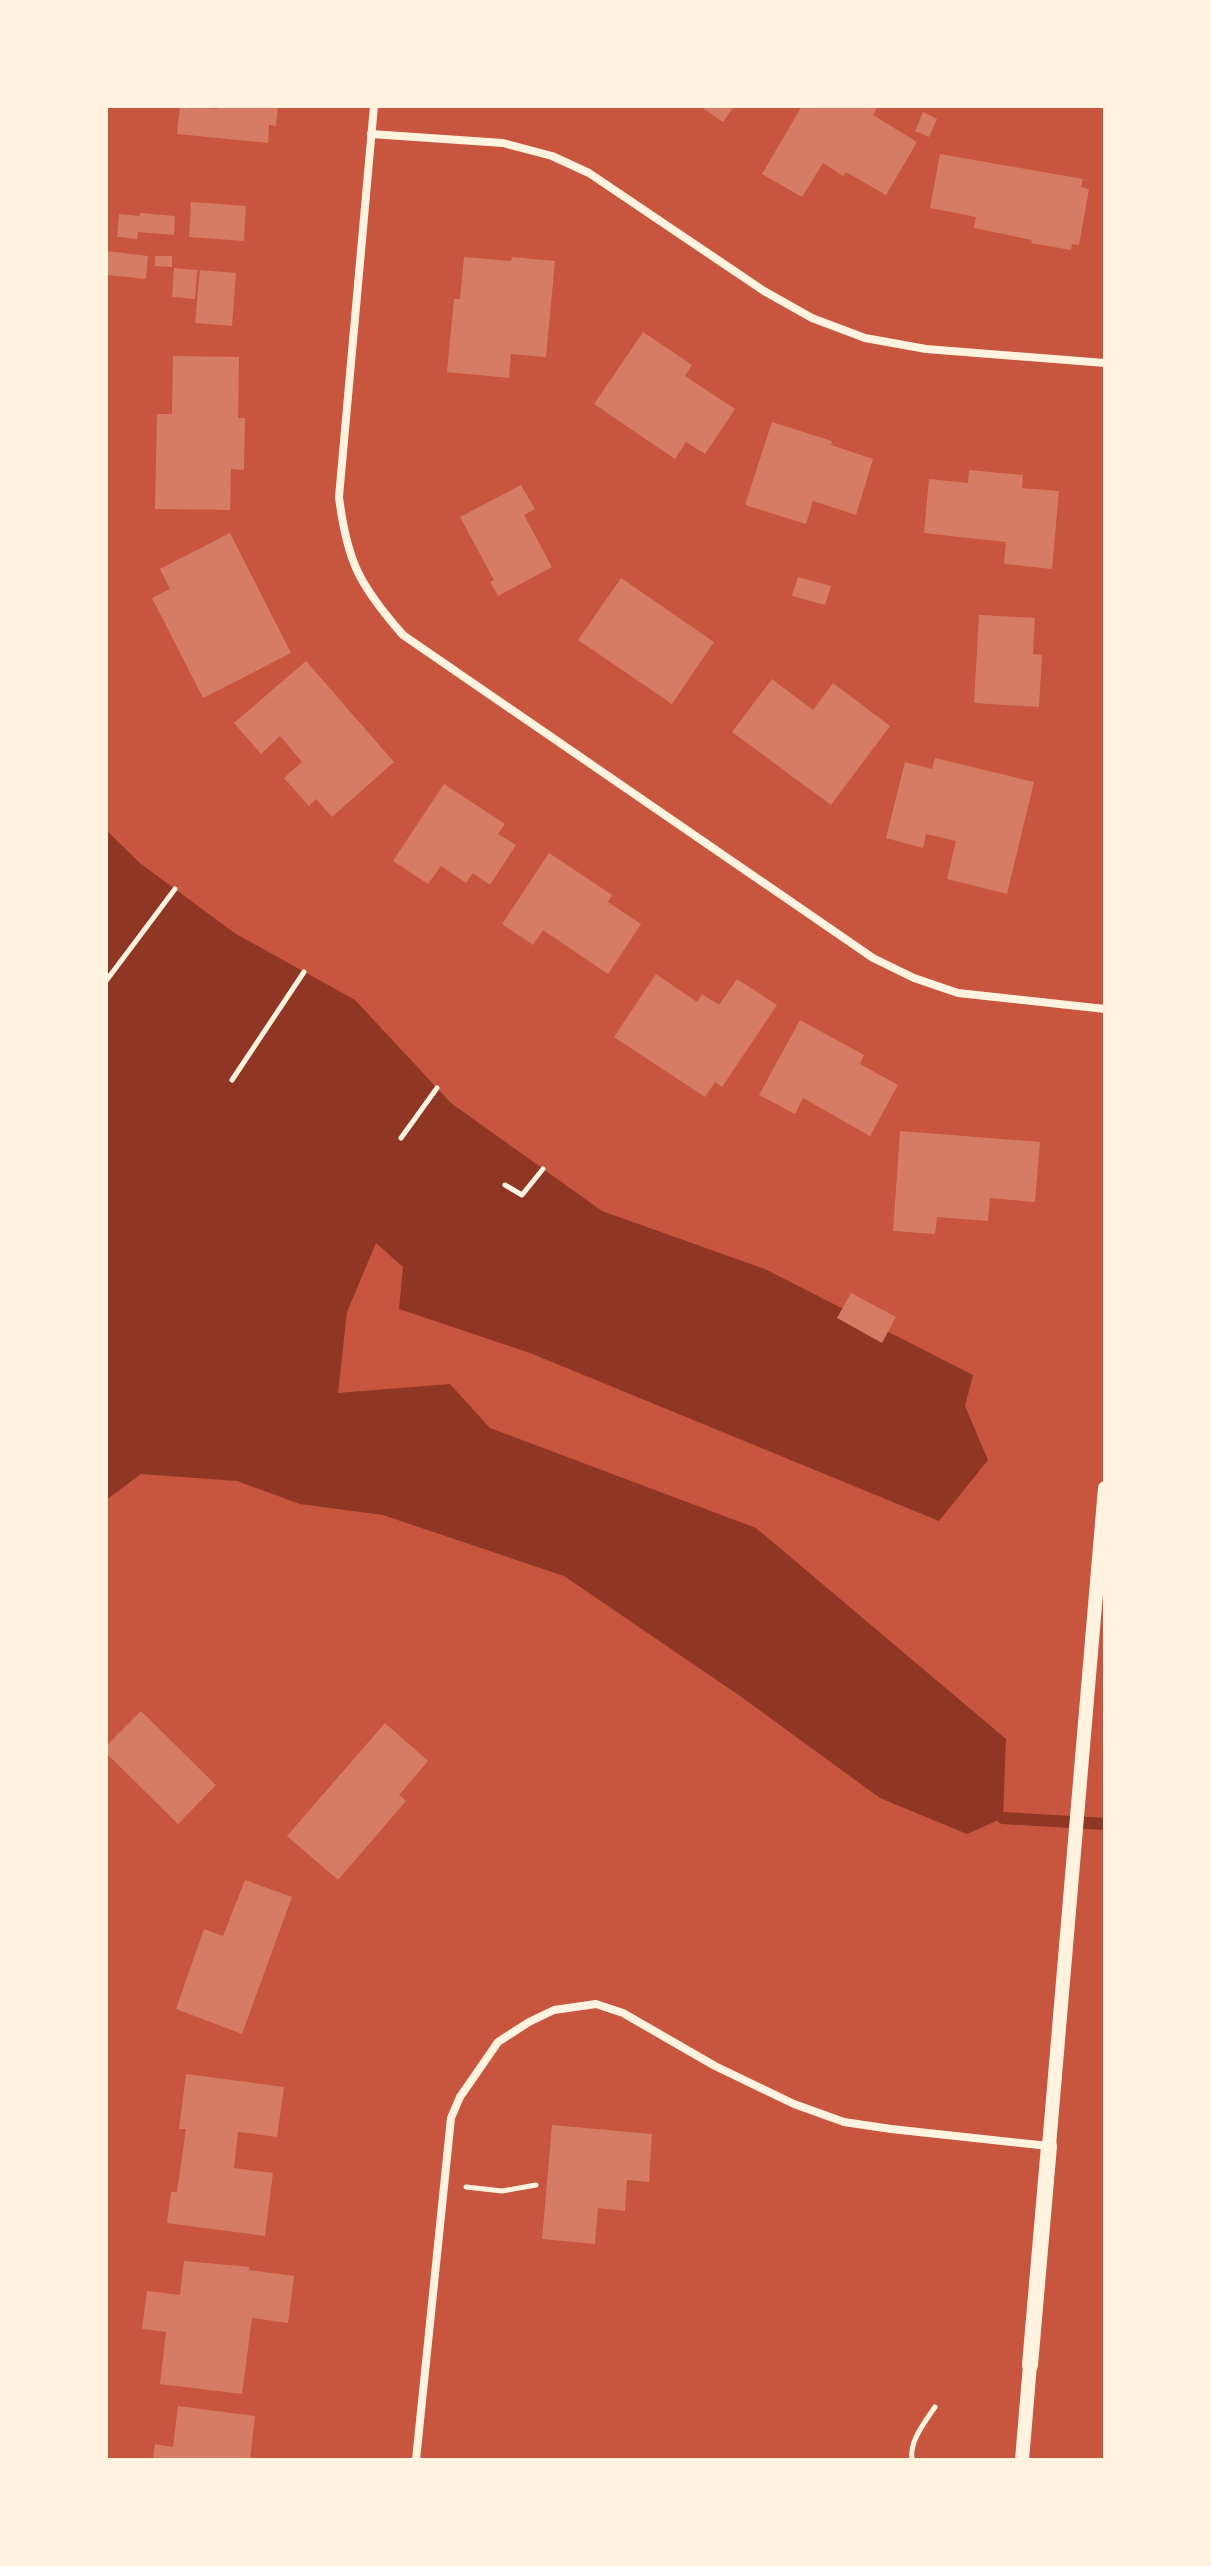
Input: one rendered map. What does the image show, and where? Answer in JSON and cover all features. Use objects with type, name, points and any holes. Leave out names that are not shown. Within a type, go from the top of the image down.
[{"type":"main road","points":[[1030,2365],[1049,2146]]},
{"type":"street","points":[[374,106],[339,497],[344,537],[356,570],[374,602],[403,635],[873,958],[914,978],[958,993],[1105,1009]]},
{"type":"street","points":[[371,134],[503,143],[552,156],[589,173],[764,291],[812,318],[865,338],[926,349],[1105,363]]},
{"type":"street","points":[[416,2460],[451,2118],[460,2097],[498,2042],[529,2022],[554,2010],[596,2004],[623,2013],[715,2066],[794,2104],[844,2122],[1049,2146],[1105,1488]]},
{"type":"street","points":[[1022,2460],[1030,2365]]},
{"type":"path","points":[[106,981],[175,889]]},
{"type":"path","points":[[232,1080],[304,972]]},
{"type":"path","points":[[401,1138],[437,1088]]},
{"type":"path","points":[[505,1185],[522,1195],[543,1169]]},
{"type":"path","points":[[444,2184],[502,2191],[536,2185]]},
{"type":"path","points":[[912,2460],[910,2452],[918,2432],[935,2407]]},
{"type":"shaded area","points":[[106,830],[141,864],[236,934],[355,1000],[451,1103],[602,1211],[765,1269],[973,1375],[965,1406],[988,1460],[939,1521],[530,1353],[399,1309],[403,1267],[376,1243],[347,1312],[338,1393],[450,1384],[490,1428],[756,1528],[1006,1739],[1003,1818],[967,1834],[880,1798],[740,1696],[564,1576],[383,1515],[300,1504],[237,1481],[141,1474],[106,1500]]},
{"type":"building","points":[[180,106],[217,109],[217,106],[278,106],[276,126],[269,125],[268,143],[177,134]]},
{"type":"building","points":[[700,106],[734,106],[723,122]]},
{"type":"building","points":[[802,106],[878,106],[873,115],[917,142],[886,195],[846,172],[843,176],[823,163],[802,197],[762,174]]},
{"type":"building","points":[[923,112],[937,119],[929,137],[915,131]]},
{"type":"building","points":[[940,154],[1083,179],[1081,187],[1089,189],[1079,245],[1072,244],[1071,250],[1031,243],[1032,240],[974,228],[976,217],[930,208]]},
{"type":"building","points":[[191,202],[246,206],[244,241],[189,237]]},
{"type":"building","points":[[140,213],[175,216],[174,235],[138,232],[137,239],[117,237],[119,214],[140,216]]},
{"type":"building","points":[[106,251],[148,256],[146,279],[106,275]]},
{"type":"building","points":[[155,256],[172,256],[172,267],[155,266]]},
{"type":"building","points":[[464,257],[555,261],[546,357],[511,354],[509,378],[447,372],[454,299],[460,299]]},
{"type":"building","points":[[174,268],[197,270],[195,299],[172,297]]},
{"type":"building","points":[[200,270],[236,273],[232,326],[195,323]]},
{"type":"building","points":[[643,332],[692,365],[685,376],[735,409],[705,454],[686,442],[675,459],[594,404]]},
{"type":"building","points":[[173,356],[239,357],[238,418],[245,418],[244,470],[231,469],[230,510],[155,509],[157,414],[172,414]]},
{"type":"building","points":[[772,422],[832,441],[831,445],[873,459],[856,515],[813,501],[806,524],[745,505]]},
{"type":"building","points":[[969,470],[1023,475],[1022,488],[1059,491],[1052,569],[1004,564],[1006,542],[924,533],[929,479],[968,483]]},
{"type":"building","points":[[521,485],[535,509],[524,515],[552,567],[498,596],[490,582],[494,580],[460,517]]},
{"type":"building","points":[[230,533],[291,653],[203,698],[152,598],[170,589],[160,569]]},
{"type":"building","points":[[798,577],[831,586],[825,605],[792,596]]},
{"type":"building","points":[[621,578],[714,642],[672,704],[578,640]]},
{"type":"building","points":[[979,615],[1035,618],[1033,654],[1042,655],[1039,707],[974,703]]},
{"type":"building","points":[[306,661],[394,762],[332,817],[316,799],[309,806],[284,778],[302,762],[280,736],[261,754],[234,723]]},
{"type":"building","points":[[772,679],[813,710],[833,683],[890,726],[831,805],[732,732]]},
{"type":"building","points":[[935,758],[1034,782],[1007,894],[947,879],[956,841],[926,834],[923,848],[886,838],[905,762],[932,769]]},
{"type":"building","points":[[444,784],[505,824],[498,834],[516,845],[490,885],[473,873],[466,883],[441,866],[428,884],[393,861]]},
{"type":"building","points":[[549,853],[612,895],[608,902],[641,924],[608,974],[543,930],[533,945],[502,924]]},
{"type":"building","points":[[656,974],[697,1002],[702,994],[719,1005],[737,979],[777,1005],[722,1087],[715,1082],[705,1097],[614,1037]]},
{"type":"building","points":[[800,1020],[864,1055],[860,1064],[898,1085],[870,1136],[803,1098],[795,1114],[759,1095]]},
{"type":"building","points":[[900,1131],[1040,1142],[1035,1202],[990,1198],[988,1221],[937,1217],[935,1234],[893,1231]]},
{"type":"building","points":[[851,1293],[896,1317],[882,1343],[837,1318]]},
{"type":"building","points":[[141,1711],[216,1785],[178,1824],[106,1753],[106,1746]]},
{"type":"building","points":[[385,1723],[428,1761],[399,1795],[406,1801],[338,1880],[287,1836]]},
{"type":"building","points":[[245,1880],[292,1897],[242,2034],[176,2009],[204,1929],[223,1936]]},
{"type":"building","points":[[186,2074],[284,2087],[277,2137],[238,2132],[234,2168],[273,2173],[265,2236],[167,2223],[171,2192],[177,2192],[186,2129],[179,2129]]},
{"type":"building","points":[[552,2125],[652,2134],[649,2182],[627,2180],[625,2211],[598,2208],[595,2244],[542,2239]]},
{"type":"building","points":[[184,2261],[250,2267],[249,2270],[294,2276],[288,2323],[252,2318],[242,2394],[160,2384],[166,2332],[142,2329],[147,2291],[180,2295]]},
{"type":"building","points":[[178,2406],[255,2416],[250,2460],[153,2460],[155,2444],[173,2447]]},
{"type":"waterway","points":[[1003,1818],[1105,1824]]}]
